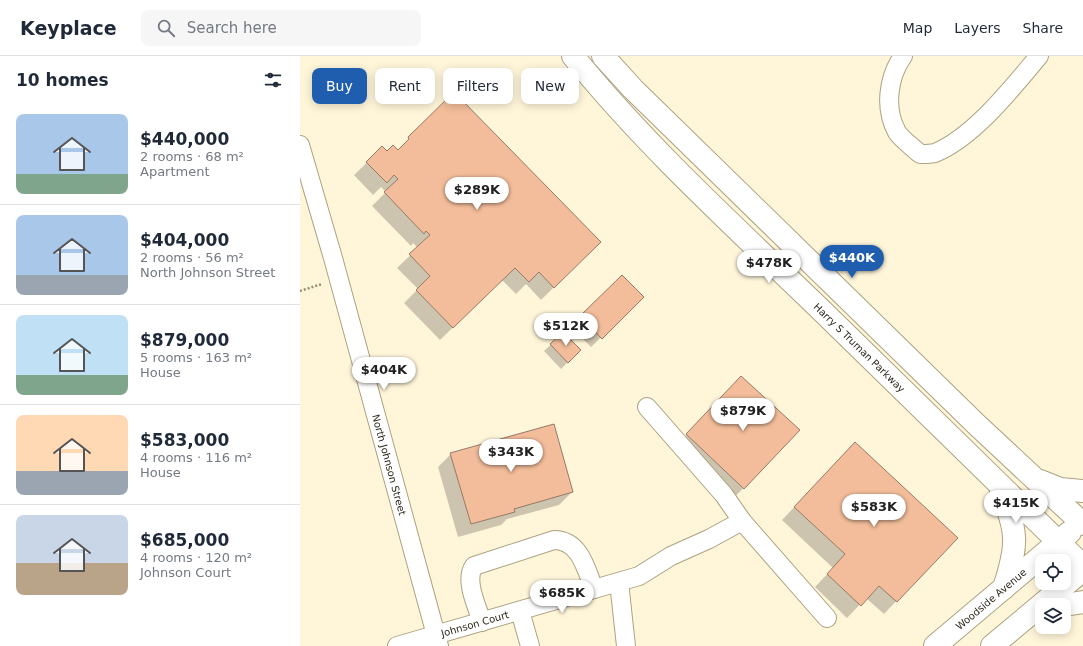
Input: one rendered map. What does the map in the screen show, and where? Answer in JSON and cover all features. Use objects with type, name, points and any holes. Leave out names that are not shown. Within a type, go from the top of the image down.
[{"type":"main road","name":"Harry S Truman Parkway","points":[[573,56],[640,133],[695,190],[820,309],[1083,566]]},
{"type":"main road","points":[[603,56],[633,89],[964,413],[1082,522]]},
{"type":"main road","points":[[1035,479],[1060,489],[1083,491]]},
{"type":"main road","points":[[997,482],[1012,516],[1015,540],[1015,552],[1004,588]]},
{"type":"main road","name":"Woodside Avenue","points":[[935,646],[1082,522]]},
{"type":"main road","points":[[1052,598],[1083,570]]},
{"type":"main road","points":[[1071,604],[1083,602]]},
{"type":"main road","points":[[992,646],[1035,614]]},
{"type":"street","points":[[903,56],[898,63],[891,82],[889,108],[897,133],[920,154],[934,153],[960,137],[996,106],[1039,56]]},
{"type":"street","name":"North Johnson Street","points":[[300,145],[333,258],[437,640]]},
{"type":"street","points":[[647,407],[724,495],[742,521],[827,618]]},
{"type":"street","name":"Johnson Court","points":[[397,646],[437,640],[482,622],[639,576],[671,556],[709,539],[742,521]]},
{"type":"street","points":[[482,622],[470,580],[470,572],[474,566],[554,540],[567,543],[579,553],[594,589]]},
{"type":"street","points":[[619,582],[626,646]]},
{"type":"street","points":[[520,611],[530,646]]},
{"type":"path","points":[[300,291],[322,284]]},
{"type":"building","points":[[443,103],[443,104],[466,104],[601,242],[554,288],[539,272],[529,282],[515,268],[453,328],[416,290],[430,276],[409,254],[430,235],[426,231],[424,234],[384,192],[398,179],[394,175],[387,183],[366,162],[382,146],[387,151],[393,145],[398,150],[409,139],[408,137]]},
{"type":"building","points":[[622,275],[644,297],[602,339],[580,316]]},
{"type":"building","points":[[563,332],[581,350],[568,363],[550,344]]},
{"type":"building","points":[[741,376],[800,430],[744,489],[686,434]]},
{"type":"building","points":[[554,424],[573,492],[514,509],[515,512],[471,524],[450,453]]},
{"type":"building","points":[[855,442],[958,538],[897,602],[879,586],[861,606],[827,574],[845,554],[794,507]]}]
